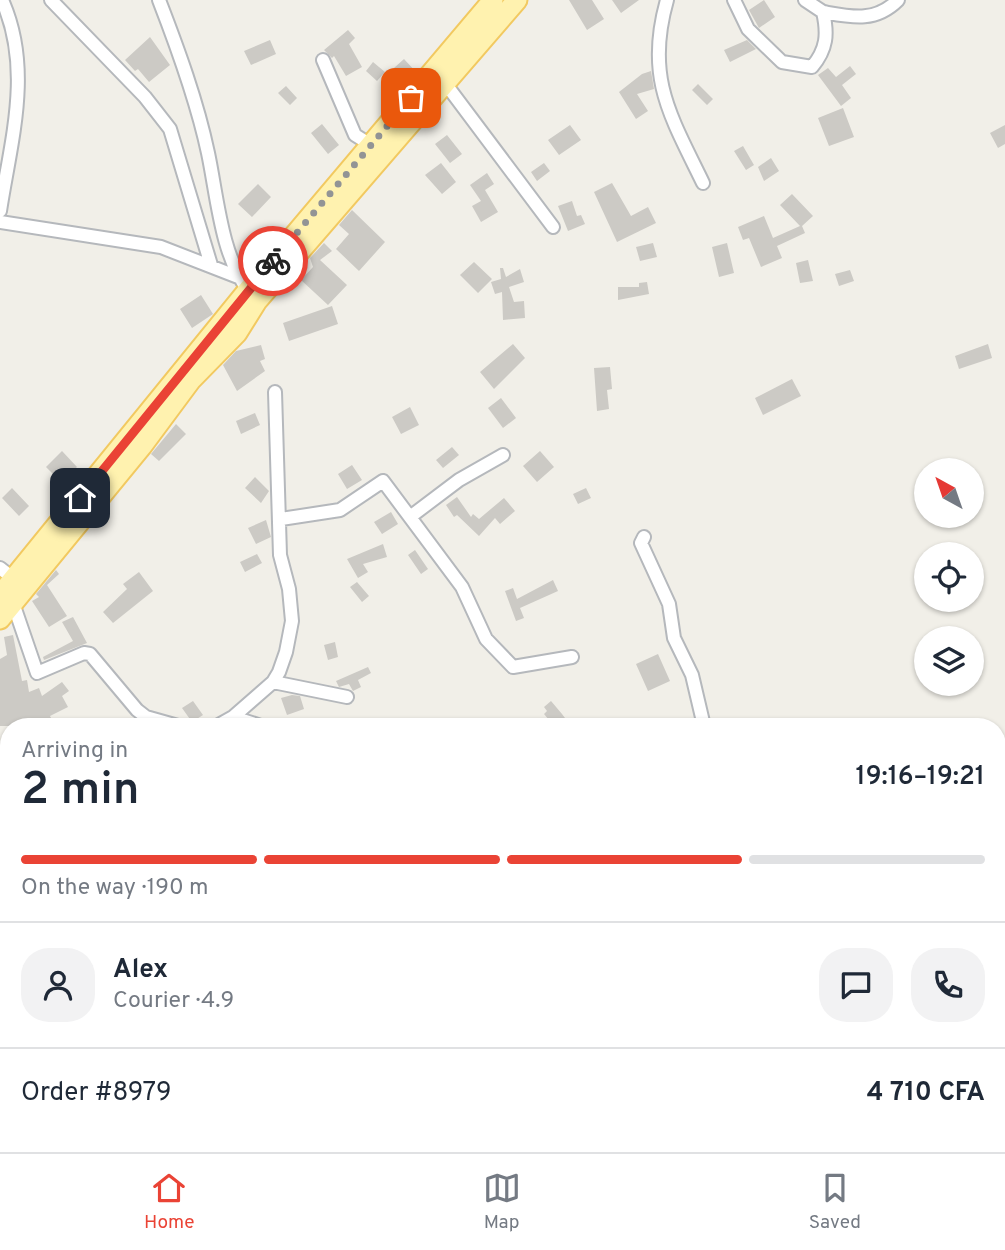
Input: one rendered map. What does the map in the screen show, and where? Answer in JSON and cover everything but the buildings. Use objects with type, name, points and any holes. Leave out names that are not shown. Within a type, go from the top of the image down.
[{"type":"main road","points":[[7,599],[142,446],[191,380],[237,333],[257,301],[517,0]]},
{"type":"main road","points":[[0,619],[7,599],[7,574],[243,283],[371,145],[492,1]]},
{"type":"street","points":[[0,211],[18,106],[19,69],[9,16],[2,0]]},
{"type":"street","points":[[51,0],[145,97],[170,128],[211,265]]},
{"type":"street","points":[[159,0],[201,124],[215,197],[243,283]]},
{"type":"street","points":[[667,0],[658,34],[658,72],[668,111],[703,183]]},
{"type":"street","points":[[734,0],[748,29],[782,62],[793,66],[812,67],[821,56],[826,43],[823,12]]},
{"type":"street","points":[[805,0],[823,12],[860,19],[878,15],[898,0]]},
{"type":"street","points":[[323,60],[346,120],[355,135],[371,145]]},
{"type":"street","points":[[445,83],[553,227]]},
{"type":"street","points":[[0,222],[161,247],[211,265],[243,283]]},
{"type":"street","points":[[233,717],[272,682],[286,653],[292,621],[289,589],[280,555],[281,519],[275,392]]},
{"type":"street","points":[[410,517],[459,480],[503,455]]},
{"type":"street","points":[[281,519],[340,510],[383,481],[462,587],[486,639],[513,667],[572,657]]},
{"type":"street","points":[[644,537],[641,543],[669,604],[674,638],[692,675],[702,718]]},
{"type":"street","points":[[7,599],[37,673],[84,653],[90,654],[137,710],[150,718]]},
{"type":"street","points":[[272,682],[347,697]]},
{"type":"way so far","points":[[273,261],[308,223],[411,98]]},
{"type":"route","points":[[80,498],[273,261]]}]
